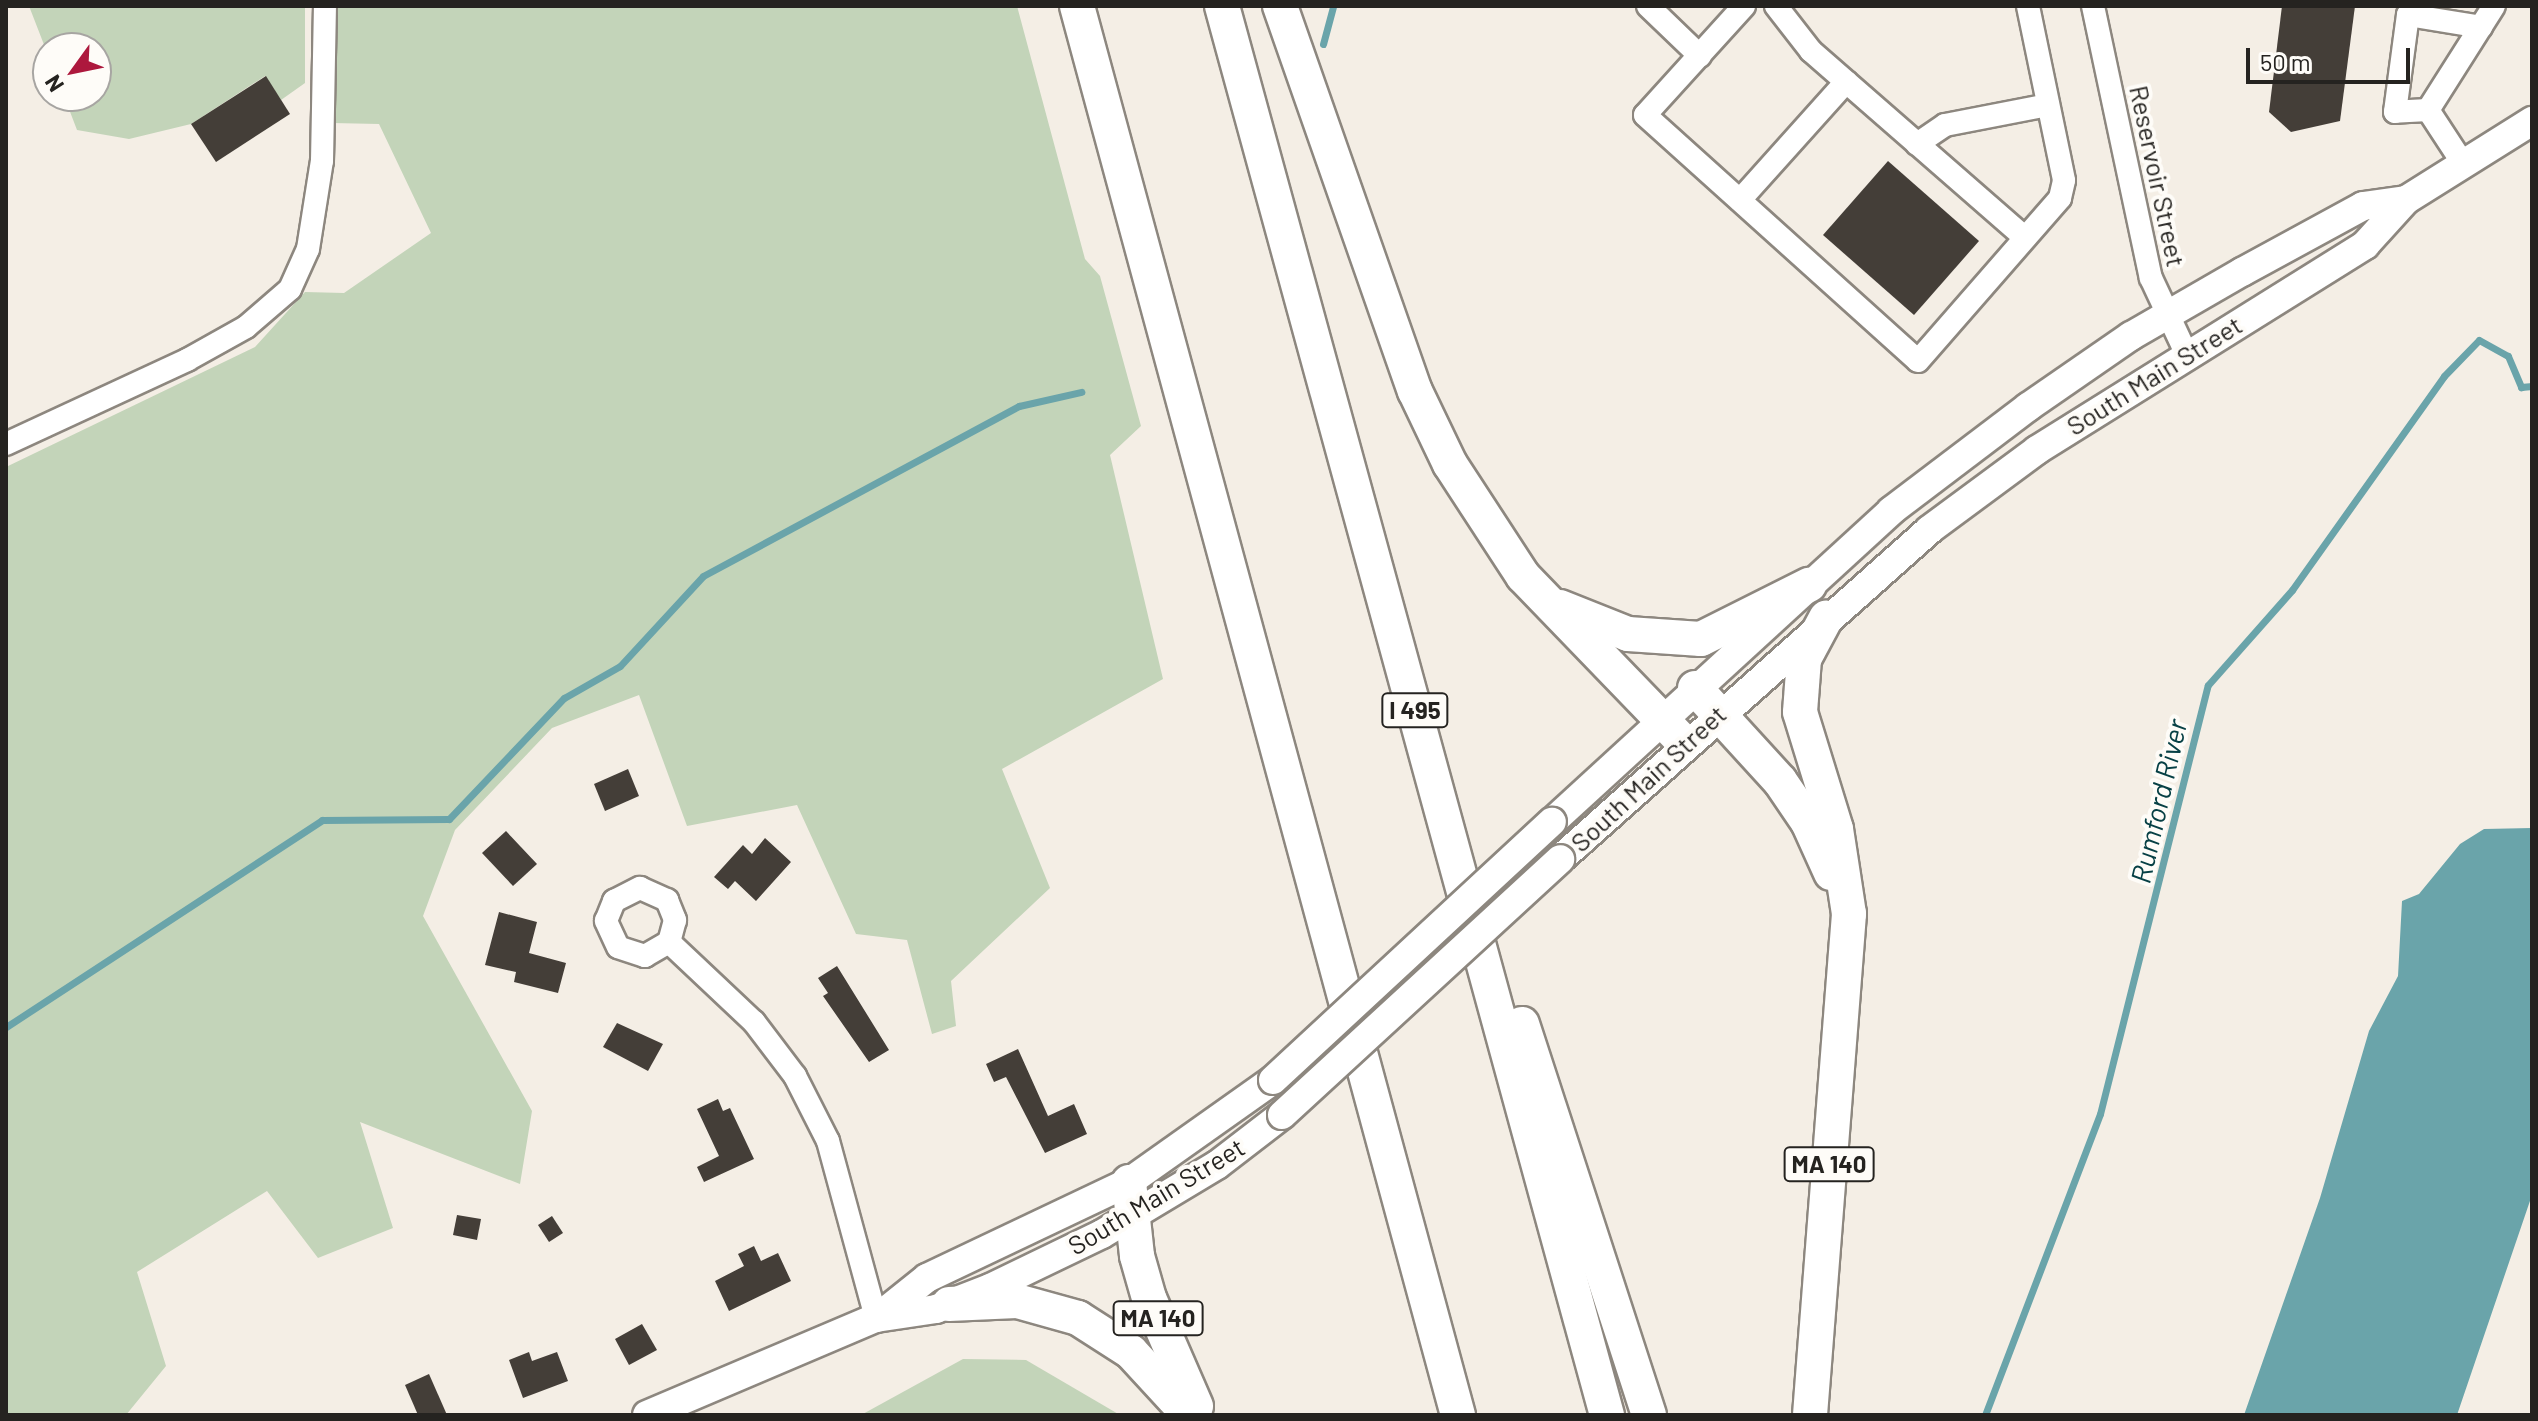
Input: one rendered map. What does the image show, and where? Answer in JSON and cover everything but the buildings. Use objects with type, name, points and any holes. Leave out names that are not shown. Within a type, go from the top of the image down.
[{"type":"highway","points":[[1077,6],[1394,1165],[1458,1415]]},
{"type":"highway","name":"I 495","points":[[1222,6],[1607,1415]]},
{"type":"highway","points":[[1280,6],[1415,391],[1483,521],[1539,595],[1673,731]]},
{"type":"highway","points":[[1539,595],[1591,624],[1669,640],[1701,639],[1734,627],[1809,585]]},
{"type":"highway","name":"MA 140","points":[[1810,1415],[1849,914],[1836,829],[1800,712],[1804,659],[1826,618]]},
{"type":"highway","points":[[1695,688],[1719,712],[1808,822],[1849,914]]},
{"type":"highway","points":[[1477,936],[1523,1025],[1556,1115],[1649,1415]]},
{"type":"highway","points":[[1394,1165],[1443,1415]]},
{"type":"highway","name":"MA 140","points":[[1129,1182],[1131,1216],[1149,1298],[1200,1415]]},
{"type":"highway","points":[[949,1304],[1017,1301],[1078,1318],[1131,1352],[1189,1415]]},
{"type":"main road","name":"South Main Street","points":[[876,1318],[927,1278],[1129,1182],[1273,1080],[1552,822],[1673,731],[1719,712],[1826,618],[2037,450],[2186,353],[2365,245],[2406,200],[2532,121]]},
{"type":"main road","name":"South Main Street","points":[[650,1414],[876,1318],[949,1304],[1131,1216],[1282,1115],[1560,859],[1673,731],[1695,688],[1891,511],[2028,407],[2165,317],[2363,206],[2406,200]]},
{"type":"street","points":[[6,444],[187,360],[246,327],[290,289],[308,249],[322,161],[325,6]]},
{"type":"street","points":[[1648,6],[1700,56]]},
{"type":"street","points":[[1744,6],[1645,115],[1918,361],[2060,198],[2064,180],[2028,6]]},
{"type":"street","points":[[1776,6],[1846,82],[2025,238]]},
{"type":"street","name":"Reservoir Street","points":[[2093,6],[2165,317],[2186,353]]},
{"type":"street","points":[[2428,110],[2494,6]]},
{"type":"street","points":[[2428,110],[2395,112],[2408,15],[2481,27]]},
{"type":"street","points":[[1740,200],[1846,82]]},
{"type":"street","points":[[1917,144],[1945,125],[2048,105]]},
{"type":"street","points":[[2428,110],[2464,165]]},
{"type":"street","points":[[669,942],[754,1022],[814,1109],[838,1172],[876,1318]]},
{"type":"green space","points":[[29,6],[305,6],[305,83],[281,100],[265,76],[191,124],[129,139],[77,130],[70,112],[112,112],[112,32],[39,32]]},
{"type":"green space","points":[[332,6],[1017,6],[1085,259],[1100,276],[1141,426],[1110,455],[1163,679],[1002,769],[1050,888],[951,981],[956,1026],[932,1034],[907,940],[856,934],[797,805],[687,826],[639,695],[552,728],[455,830],[423,916],[532,1111],[520,1184],[360,1122],[393,1228],[318,1258],[267,1191],[137,1272],[166,1366],[126,1415],[6,1415],[6,467],[255,347],[305,292],[344,293],[431,233],[379,124],[332,123]]},
{"type":"green space","points":[[963,1359],[1026,1360],[1120,1415],[861,1415]]},
{"type":"water","points":[[2532,828],[2532,1195],[2457,1415],[2244,1415],[2320,1198],[2369,1031],[2398,976],[2402,901],[2419,894],[2460,844],[2484,829]]},
{"type":"waterway","points":[[1323,44],[1333,6]]},
{"type":"waterway","name":"Rumford River","points":[[1985,1415],[2100,1114],[2208,685],[2292,590],[2444,376],[2479,340],[2508,356],[2521,387],[2532,386]]},
{"type":"waterway","points":[[6,1027],[322,820],[449,819],[564,698],[620,666],[703,576],[1019,406],[1081,392]]}]
